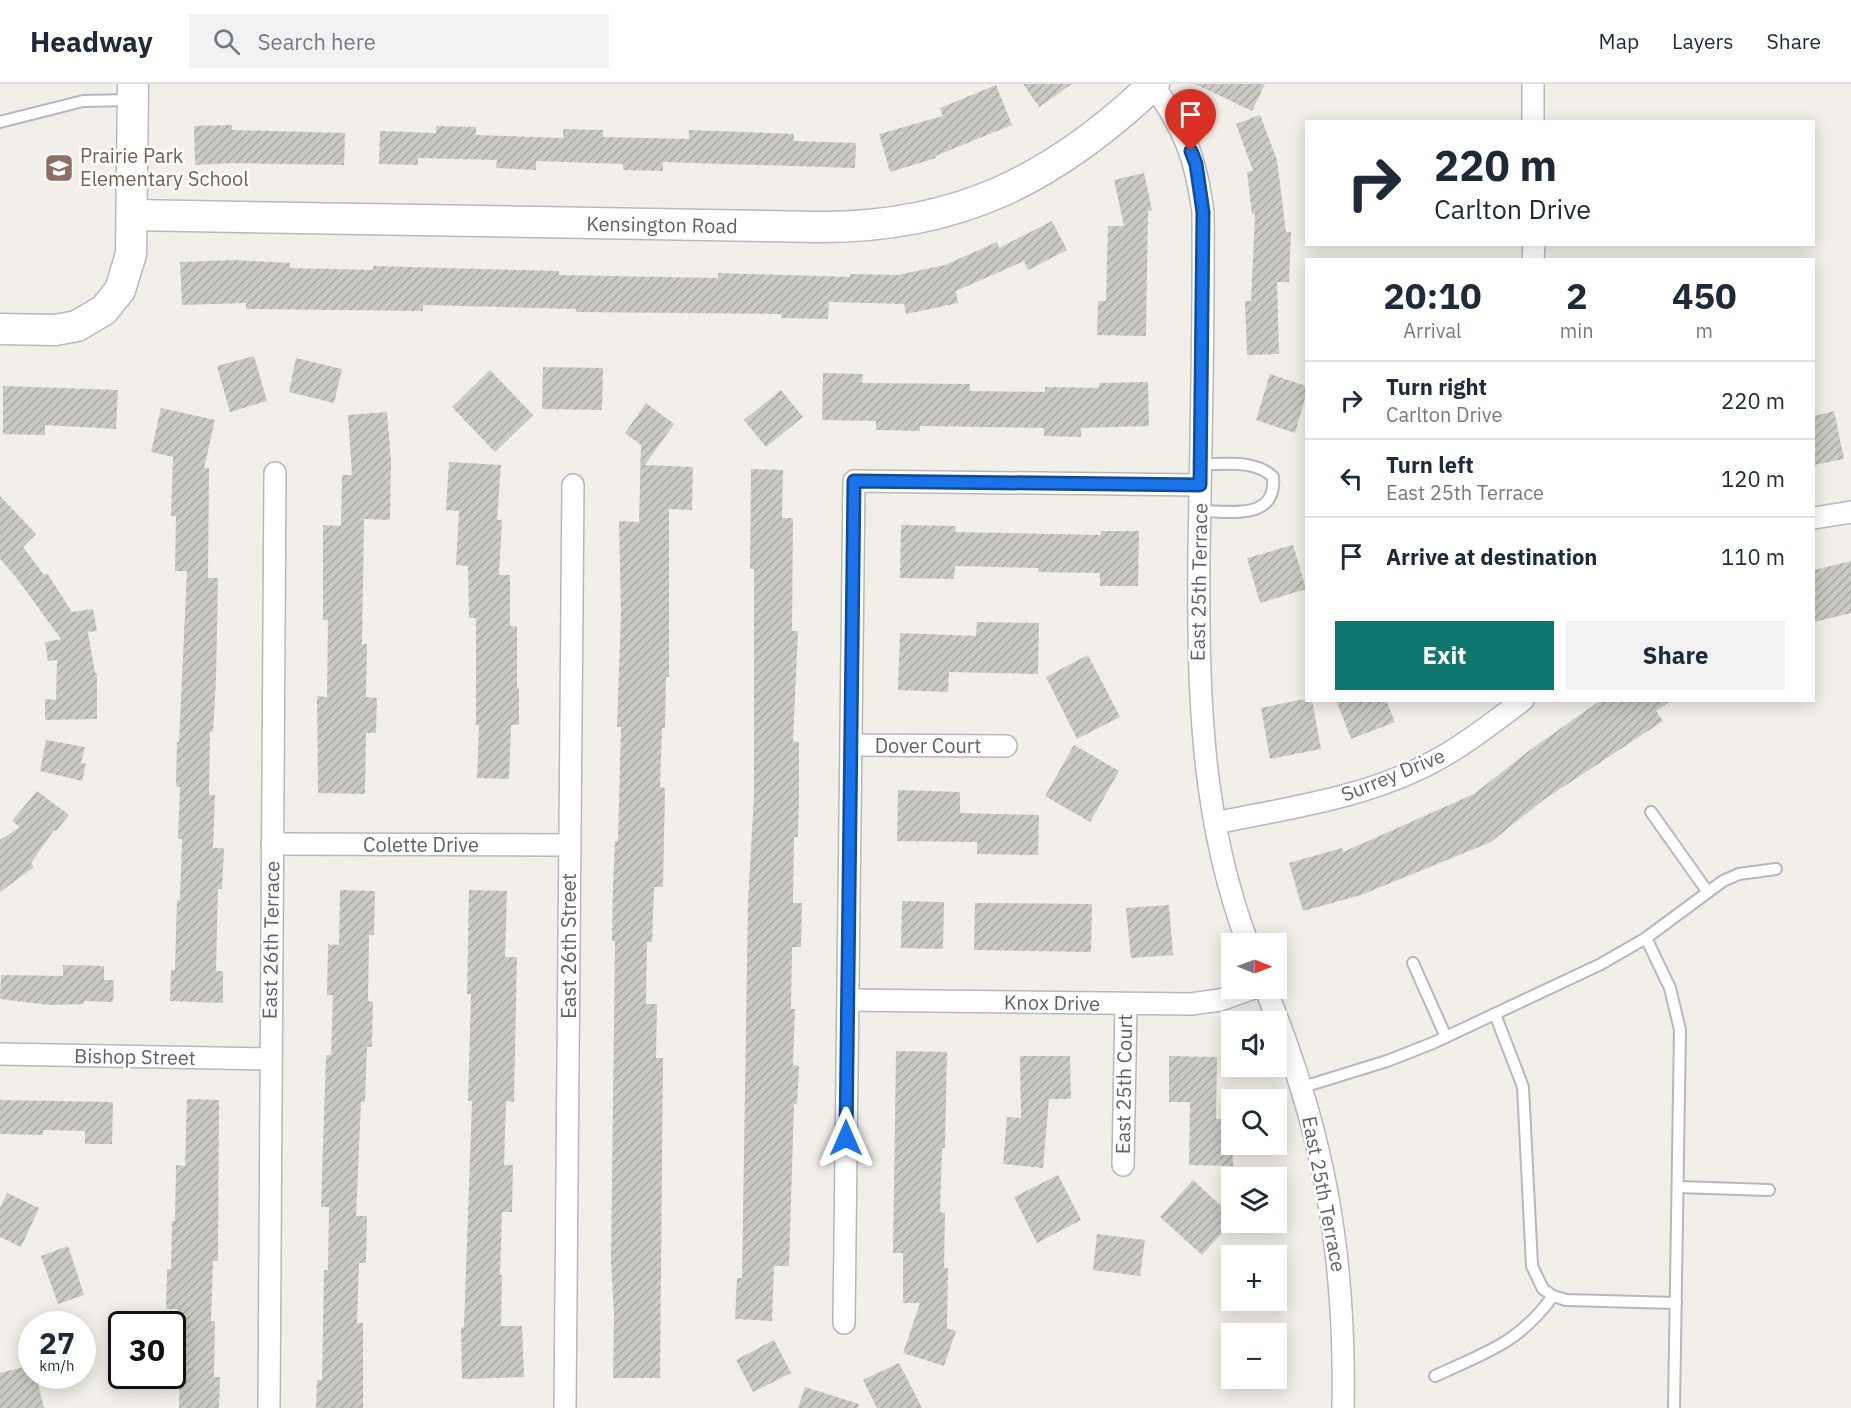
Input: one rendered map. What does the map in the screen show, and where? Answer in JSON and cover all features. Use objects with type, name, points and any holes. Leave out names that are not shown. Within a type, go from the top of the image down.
[{"type":"street","name":"Kensington Road","points":[[132,215],[806,227],[884,225],[915,220],[970,205],[1037,175],[1102,130],[1153,84]]},
{"type":"street","name":"East 25th Terrace","points":[[1153,84],[1186,138],[1196,164],[1200,189],[1203,229],[1198,679],[1206,777],[1228,883],[1244,933]]},
{"type":"street","points":[[1533,84],[1533,120]]},
{"type":"street","points":[[0,329],[68,329],[87,322],[110,304],[120,290],[131,254],[132,92]]},
{"type":"street","name":"East 26th Terrace","points":[[269,1408],[275,473]]},
{"type":"street","points":[[844,1323],[854,481],[1200,475]]},
{"type":"street","name":"East 26th Street","points":[[565,1408],[573,485]]},
{"type":"street","points":[[1815,518],[1851,512]]},
{"type":"street","name":"Surrey Drive","points":[[1215,823],[1329,801],[1373,787],[1446,754],[1519,702]]},
{"type":"street","name":"Dover Court","points":[[851,745],[1006,746]]},
{"type":"street","name":"Colette Drive","points":[[272,844],[569,845]]},
{"type":"street","name":"Knox Drive","points":[[848,1000],[1191,1004],[1223,999]]},
{"type":"street","name":"East 25th Terrace","points":[[1269,999],[1302,1087],[1323,1167],[1339,1261],[1344,1352],[1343,1408]]},
{"type":"street","name":"East 25th Court","points":[[1123,1165],[1126,1004]]},
{"type":"street","name":"Bishop Street","points":[[0,1054],[270,1059]]},
{"type":"lane","points":[[0,122],[83,101],[132,92]]},
{"type":"lane","points":[[1200,475],[1252,465],[1265,469],[1273,477],[1274,488],[1271,498],[1262,507],[1249,510],[1200,511]]},
{"type":"lane","points":[[1651,812],[1707,891]]},
{"type":"lane","points":[[1302,1087],[1388,1061],[1446,1037],[1601,964],[1646,938],[1707,891],[1739,874],[1776,869]]},
{"type":"lane","points":[[1646,938],[1670,988],[1680,1030],[1674,1408]]},
{"type":"lane","points":[[1413,963],[1446,1037]]},
{"type":"lane","points":[[1495,1014],[1523,1087],[1532,1266],[1543,1289],[1553,1296],[1583,1302],[1676,1304]]},
{"type":"lane","points":[[1678,1187],[1769,1190]]},
{"type":"lane","points":[[1435,1376],[1505,1343],[1522,1332],[1535,1321],[1553,1296]]},
{"type":"building","points":[[1023,84],[1072,84],[1039,107]]},
{"type":"building","points":[[1195,84],[1265,84],[1252,111]]},
{"type":"building","points":[[996,85],[1012,125],[935,156],[936,158],[890,172],[879,134],[943,116],[940,108]]},
{"type":"building","points":[[1260,115],[1277,160],[1286,232],[1291,232],[1289,282],[1277,282],[1279,354],[1247,355],[1245,301],[1251,301],[1255,214],[1252,214],[1247,172],[1253,171],[1236,124]]},
{"type":"building","points":[[232,125],[232,130],[345,133],[344,165],[233,163],[195,165],[194,126]]},
{"type":"building","points":[[436,126],[476,127],[476,135],[563,138],[563,129],[603,130],[603,137],[689,139],[689,130],[794,134],[794,141],[856,143],[855,168],[663,162],[663,171],[623,170],[623,164],[536,161],[536,170],[496,168],[497,160],[418,158],[418,165],[379,164],[380,131],[436,133]]},
{"type":"building","points":[[1144,173],[1152,210],[1148,211],[1146,336],[1097,335],[1098,301],[1106,301],[1108,226],[1124,226],[1114,180]]},
{"type":"building","points":[[1052,221],[1067,250],[1028,270],[1024,261],[956,291],[958,303],[906,314],[904,304],[829,302],[828,319],[781,318],[781,314],[576,312],[576,309],[423,305],[423,311],[246,309],[246,303],[182,305],[180,262],[235,260],[290,263],[290,268],[373,270],[373,266],[559,271],[559,275],[718,278],[718,273],[850,277],[850,274],[898,275],[945,265],[997,242],[999,248]]},
{"type":"building","points":[[254,356],[267,401],[230,412],[217,366]]},
{"type":"building","points":[[296,358],[342,369],[334,403],[289,392]]},
{"type":"building","points":[[543,367],[603,368],[602,410],[542,409]]},
{"type":"building","points":[[490,370],[533,415],[495,452],[452,407]]},
{"type":"building","points":[[823,373],[863,374],[862,383],[970,384],[970,391],[1045,392],[1045,387],[1099,388],[1099,383],[1148,382],[1149,426],[1081,428],[1081,437],[1044,436],[1044,428],[920,426],[920,431],[876,430],[876,421],[822,420]]},
{"type":"building","points":[[1270,374],[1305,386],[1305,398],[1295,433],[1256,420]]},
{"type":"building","points":[[3,386],[118,390],[116,429],[45,425],[45,435],[3,434]]},
{"type":"building","points":[[781,390],[803,417],[766,447],[744,420]]},
{"type":"building","points":[[646,403],[674,424],[645,465],[693,467],[692,510],[669,509],[669,677],[666,677],[660,787],[665,788],[663,887],[654,887],[652,942],[647,942],[646,1004],[657,1004],[656,1058],[663,1058],[660,1378],[613,1378],[614,1313],[611,1263],[615,941],[612,941],[621,727],[617,727],[621,614],[619,521],[639,522],[641,445],[625,433]]},
{"type":"building","points":[[161,408],[215,420],[204,468],[209,468],[208,578],[218,578],[216,680],[213,732],[210,732],[209,795],[215,795],[213,848],[224,848],[222,889],[218,889],[216,971],[223,971],[223,1003],[170,1001],[171,970],[175,970],[177,900],[180,900],[182,839],[178,839],[180,787],[176,786],[187,571],[175,571],[176,516],[171,516],[173,457],[151,452]]},
{"type":"building","points":[[1834,411],[1844,459],[1815,465],[1815,416]]},
{"type":"building","points":[[387,412],[391,461],[390,520],[364,519],[362,644],[367,644],[366,697],[377,698],[376,733],[366,733],[365,794],[318,793],[317,696],[327,697],[328,620],[323,620],[323,525],[341,526],[342,475],[352,475],[348,415]]},
{"type":"building","points":[[449,462],[501,465],[497,520],[502,520],[499,575],[510,575],[510,626],[517,626],[517,688],[519,688],[519,725],[511,725],[509,779],[477,778],[479,725],[476,725],[476,618],[469,618],[468,566],[456,565],[459,511],[446,510]]},
{"type":"building","points":[[751,469],[783,470],[782,518],[793,518],[792,631],[798,631],[793,741],[799,742],[799,796],[798,837],[794,837],[793,903],[802,903],[801,947],[792,947],[791,1009],[795,1009],[793,1065],[799,1066],[797,1104],[794,1104],[789,1266],[774,1266],[772,1321],[735,1319],[737,1278],[742,1278],[748,902],[754,795],[754,569],[750,569]]},
{"type":"building","points":[[0,496],[36,534],[23,547],[44,575],[47,573],[72,612],[93,609],[97,631],[88,632],[95,673],[97,673],[97,719],[45,720],[45,699],[56,700],[57,660],[48,661],[45,642],[61,639],[0,559]]},
{"type":"building","points":[[901,525],[956,526],[955,532],[1101,535],[1101,531],[1139,531],[1138,586],[1100,586],[1100,573],[1038,572],[1038,568],[955,566],[954,579],[900,578]]},
{"type":"building","points":[[1293,545],[1305,589],[1260,603],[1247,558]]},
{"type":"building","points":[[1851,561],[1851,613],[1815,622],[1815,570]]},
{"type":"building","points":[[977,622],[1039,623],[1038,674],[949,672],[948,692],[898,690],[900,633],[976,636]]},
{"type":"building","points":[[1088,655],[1120,717],[1077,739],[1046,677]]},
{"type":"building","points":[[1299,700],[1312,702],[1321,749],[1270,759],[1261,708]]},
{"type":"building","points":[[1337,702],[1387,702],[1395,722],[1351,739]]},
{"type":"building","points":[[1598,702],[1669,702],[1656,711],[1663,721],[1542,801],[1491,842],[1361,895],[1303,911],[1289,863],[1342,848],[1343,852],[1474,794],[1530,750]]},
{"type":"building","points":[[46,740],[85,747],[81,763],[86,764],[82,781],[40,771]]},
{"type":"building","points":[[1074,745],[1119,771],[1090,822],[1045,796]]},
{"type":"building","points":[[898,790],[960,792],[960,813],[1039,815],[1038,855],[977,854],[977,842],[897,841]]},
{"type":"building","points":[[37,791],[69,815],[56,831],[54,830],[31,863],[34,867],[0,892],[0,840],[20,827],[12,821]]},
{"type":"building","points":[[340,890],[375,891],[374,935],[369,935],[368,1001],[373,1002],[372,1047],[367,1047],[365,1102],[361,1102],[356,1216],[367,1216],[366,1263],[359,1263],[357,1323],[363,1323],[363,1408],[316,1408],[317,1380],[322,1380],[324,1270],[328,1270],[329,1207],[321,1207],[326,1055],[331,1055],[333,995],[327,995],[328,944],[339,945]]},
{"type":"building","points":[[469,890],[507,891],[505,957],[517,957],[514,1102],[506,1101],[504,1165],[513,1165],[512,1212],[502,1212],[500,1275],[502,1275],[501,1326],[522,1326],[524,1377],[462,1379],[461,1328],[464,1327],[472,1101],[468,1101],[471,994],[467,994]]},
{"type":"building","points":[[902,901],[944,902],[943,949],[901,948]]},
{"type":"building","points":[[975,903],[1092,904],[1091,952],[974,950]]},
{"type":"building","points":[[1169,905],[1173,955],[1131,958],[1126,908]]},
{"type":"building","points":[[63,965],[104,966],[104,980],[114,980],[113,1002],[84,1001],[84,1004],[49,1005],[0,999],[1,975],[63,976]]},
{"type":"building","points":[[896,1051],[947,1052],[945,1148],[942,1148],[940,1212],[945,1213],[944,1268],[948,1268],[947,1328],[956,1331],[944,1366],[903,1353],[920,1303],[903,1303],[903,1253],[893,1253]]},
{"type":"building","points":[[1020,1056],[1070,1056],[1071,1099],[1049,1099],[1043,1168],[1003,1164],[1007,1117],[1021,1118]]},
{"type":"building","points":[[1169,1056],[1217,1057],[1216,1119],[1221,1119],[1221,1155],[1233,1155],[1233,1166],[1189,1165],[1190,1102],[1169,1102]]},
{"type":"building","points":[[187,1099],[219,1100],[218,1261],[213,1261],[211,1321],[215,1321],[214,1377],[220,1377],[219,1408],[179,1408],[179,1389],[186,1389],[186,1311],[166,1309],[167,1269],[171,1269],[172,1221],[175,1221],[176,1165],[185,1166]]},
{"type":"building","points":[[0,1100],[113,1102],[112,1144],[85,1144],[85,1131],[43,1130],[43,1135],[0,1134]]},
{"type":"building","points":[[1058,1175],[1081,1220],[1037,1243],[1014,1197]]},
{"type":"building","points":[[1193,1180],[1221,1206],[1222,1233],[1202,1255],[1160,1217]]},
{"type":"building","points":[[7,1193],[39,1208],[21,1247],[0,1237],[0,1208]]},
{"type":"building","points":[[1097,1234],[1145,1240],[1140,1276],[1093,1270]]},
{"type":"building","points":[[68,1246],[84,1295],[58,1304],[41,1256]]},
{"type":"building","points":[[774,1340],[791,1373],[753,1392],[736,1360]]},
{"type":"building","points":[[899,1363],[922,1408],[877,1408],[863,1380]]},
{"type":"building","points":[[18,1368],[18,1389],[39,1389],[44,1408],[0,1408],[0,1373]]},
{"type":"building","points":[[805,1387],[859,1404],[858,1408],[798,1408]]},
{"type":"place","name":"Prairie Park Elementary School","points":[[59,168]]},
{"type":"route","points":[[846,1138],[854,481],[1200,485],[1203,212],[1196,164],[1191,151]]}]
